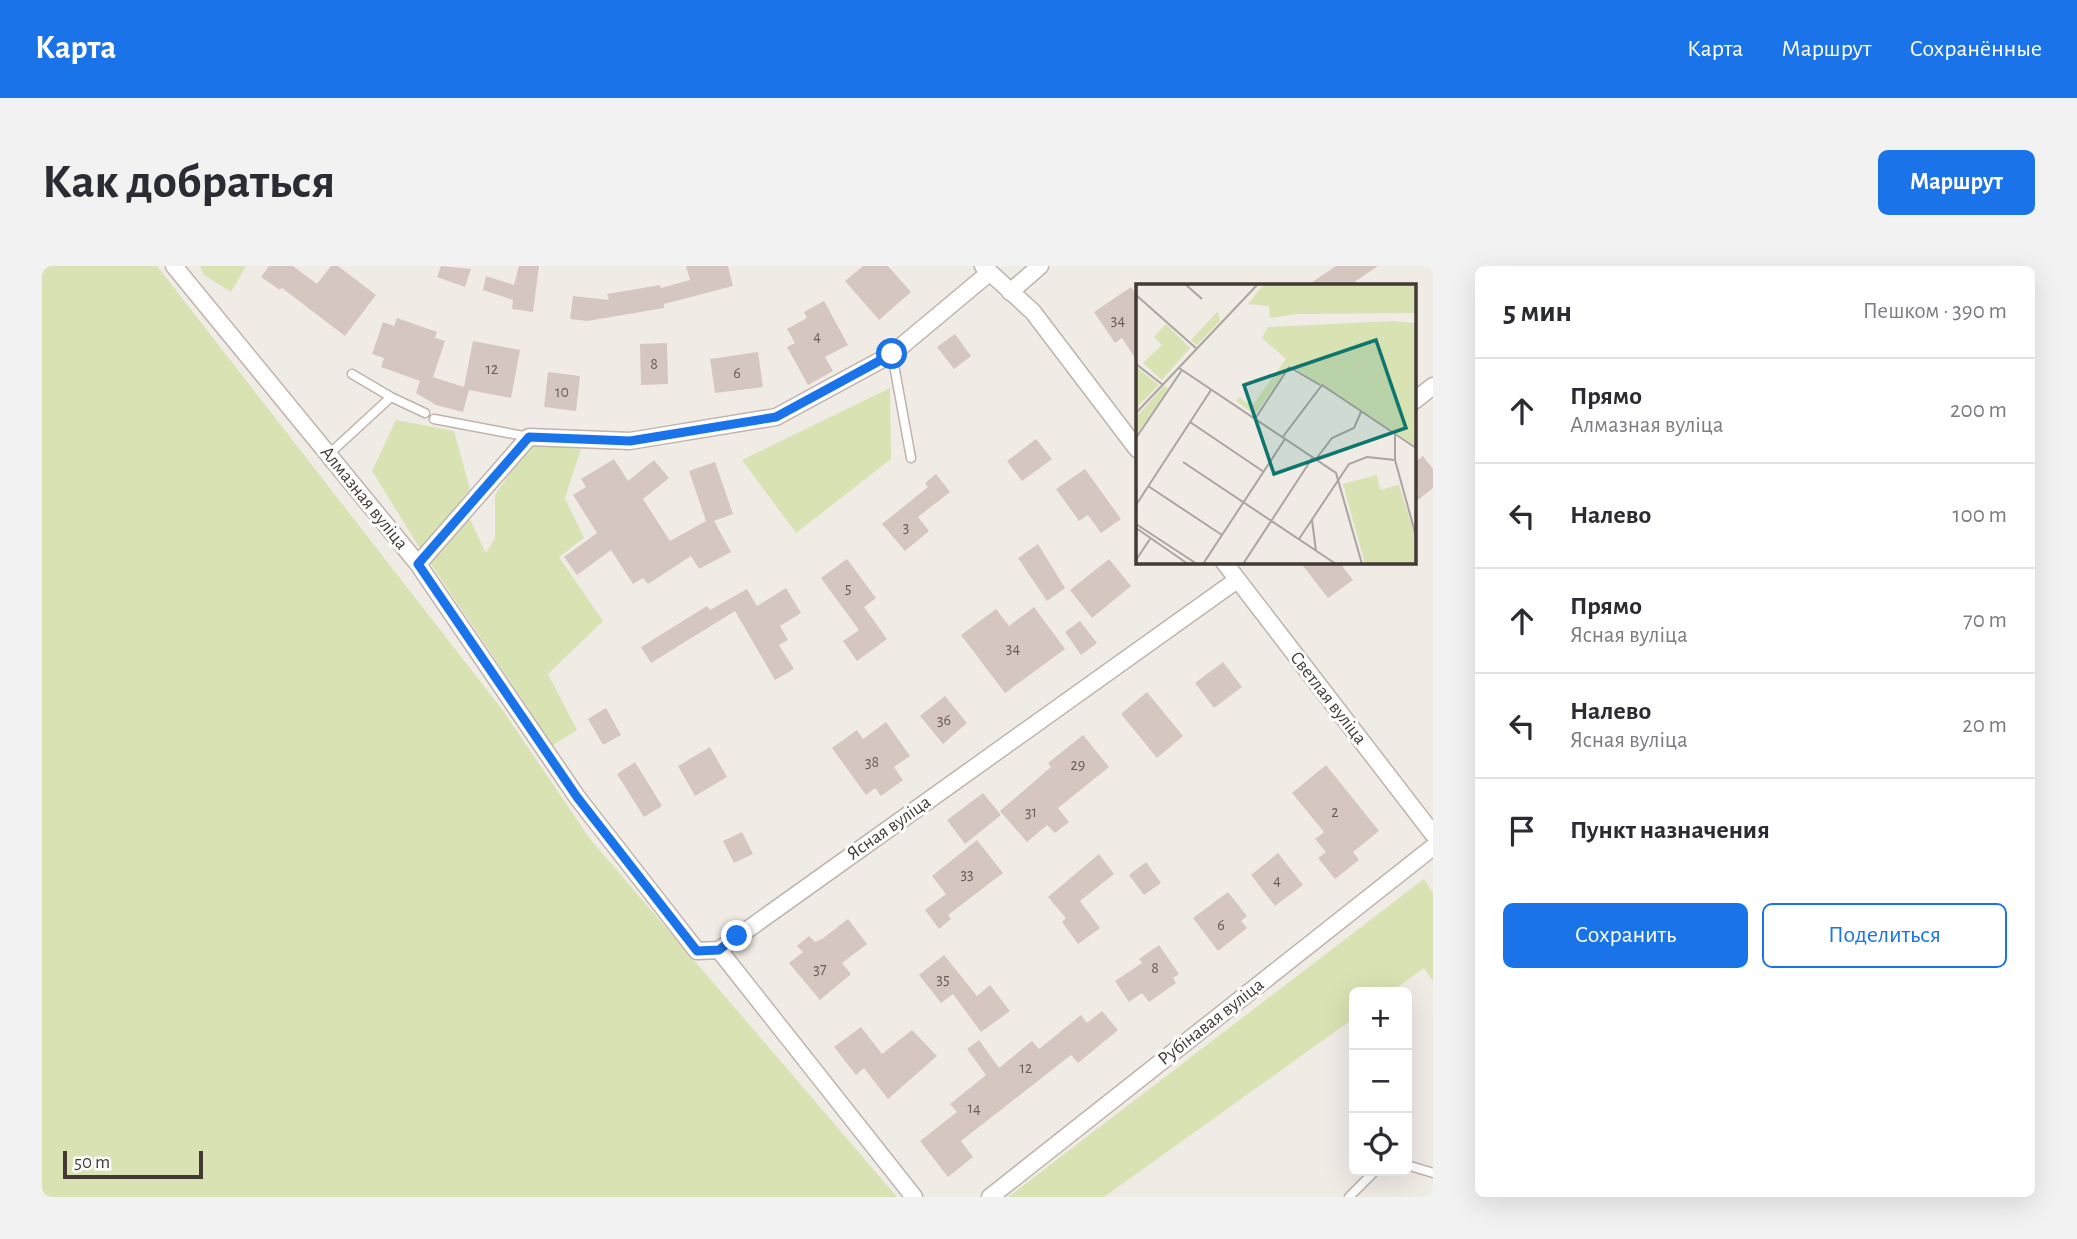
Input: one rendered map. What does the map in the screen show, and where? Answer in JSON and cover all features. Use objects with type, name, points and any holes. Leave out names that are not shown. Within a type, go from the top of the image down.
[{"type":"street","name":"Алмазная вуліца","points":[[174,266],[418,564],[529,437]]},
{"type":"street","points":[[1010,292],[1040,266]]},
{"type":"street","points":[[529,437],[630,441],[776,417],[892,354],[986,269],[1032,312],[1136,448]]},
{"type":"street","points":[[1416,399],[1433,386]]},
{"type":"street","points":[[418,564],[577,797],[697,951],[719,950],[914,1197]]},
{"type":"street","name":"Светлая вуліца","points":[[1225,564],[1433,834]]},
{"type":"street","name":"Ясная вуліца","points":[[719,950],[1237,580]]},
{"type":"street","name":"Рубінавая вуліца","points":[[990,1197],[1433,846]]},
{"type":"lane","points":[[892,354],[911,458]]},
{"type":"lane","points":[[352,374],[425,413]]},
{"type":"lane","points":[[328,455],[391,397]]},
{"type":"lane","points":[[434,419],[529,437]]},
{"type":"lane","points":[[1412,1167],[1433,1173]]},
{"type":"lane","points":[[1349,1197],[1371,1176]]},
{"type":"green space","points":[[42,266],[157,266],[504,712],[590,839],[897,1197],[42,1197]]},
{"type":"green space","points":[[200,266],[246,266],[231,292],[204,275]]},
{"type":"green space","points":[[890,388],[891,459],[796,533],[742,460]]},
{"type":"green space","points":[[396,420],[454,431],[470,489],[421,550],[372,471]]},
{"type":"green space","points":[[530,444],[581,449],[565,498],[584,538],[559,557],[603,621],[548,674],[577,730],[553,745],[427,558],[468,515],[486,553],[495,538],[495,495]]},
{"type":"green space","points":[[1424,879],[1433,893],[1433,981],[1424,968],[1398,987],[1349,987],[1349,1022],[1104,1197],[1008,1197]]},
{"type":"building","points":[[269,266],[293,266],[317,284],[331,266],[338,266],[376,295],[345,336],[282,288],[280,290],[261,277]]},
{"type":"building","points":[[441,266],[471,269],[465,287],[437,277]]},
{"type":"building","points":[[519,266],[539,266],[533,312],[512,309],[513,300],[483,290],[486,276],[514,285]]},
{"type":"building","points":[[686,266],[728,266],[733,286],[664,304],[664,308],[587,321],[570,319],[573,296],[609,300],[607,294],[660,285],[661,288],[690,280]]},
{"type":"building","points":[[863,266],[888,266],[911,292],[879,320],[845,281]]},
{"type":"building","points":[[1336,266],[1378,266],[1351,284],[1309,284]]},
{"type":"building","points":[[1131,287],[1136,294],[1136,359],[1122,338],[1115,343],[1094,312]]},
{"type":"building","points":[[824,301],[848,345],[825,357],[833,371],[808,385],[787,347],[795,343],[787,329],[807,318],[804,312]]},
{"type":"building","points":[[397,318],[437,332],[435,338],[445,341],[433,377],[464,387],[473,341],[520,350],[511,398],[469,390],[463,412],[436,405],[416,393],[420,381],[381,367],[384,358],[372,354],[383,322],[394,326]]},
{"type":"building","points":[[955,334],[971,356],[954,369],[937,347]]},
{"type":"building","points":[[667,343],[668,384],[641,385],[640,344]]},
{"type":"building","points":[[758,352],[763,387],[715,393],[710,359]]},
{"type":"building","points":[[548,372],[580,376],[576,411],[544,407]]},
{"type":"building","points":[[1036,439],[1052,459],[1022,481],[1007,461]]},
{"type":"building","points":[[1423,456],[1433,469],[1433,488],[1416,501],[1416,461]]},
{"type":"building","points":[[614,459],[628,481],[654,460],[669,478],[643,499],[670,541],[706,521],[689,471],[715,462],[733,514],[714,521],[731,552],[699,569],[691,556],[648,584],[643,578],[633,584],[611,550],[577,575],[564,557],[597,533],[573,495],[586,487],[581,479]]},
{"type":"building","points":[[1085,469],[1121,519],[1101,533],[1088,515],[1079,521],[1056,489]]},
{"type":"building","points":[[936,474],[950,492],[918,517],[929,531],[905,551],[882,524],[928,487],[925,483]]},
{"type":"building","points":[[1038,544],[1065,588],[1047,601],[1018,558]]},
{"type":"building","points":[[847,559],[876,598],[864,607],[887,639],[857,661],[843,641],[859,630],[821,578]]},
{"type":"building","points":[[1109,559],[1131,586],[1092,618],[1070,590]]},
{"type":"building","points":[[1302,564],[1341,564],[1353,580],[1328,598]]},
{"type":"building","points":[[786,588],[801,613],[780,626],[788,640],[779,645],[794,669],[775,680],[735,611],[651,663],[641,647],[707,606],[710,610],[747,589],[757,606]]},
{"type":"building","points":[[1034,607],[1065,649],[1005,693],[961,635],[996,609],[1009,626]]},
{"type":"building","points":[[1080,621],[1097,643],[1081,655],[1065,632]]},
{"type":"building","points":[[1223,662],[1242,687],[1214,708],[1195,683]]},
{"type":"building","points":[[1147,692],[1183,736],[1157,758],[1121,714]]},
{"type":"building","points":[[945,696],[967,723],[943,744],[920,716]]},
{"type":"building","points":[[606,708],[621,735],[603,745],[588,719]]},
{"type":"building","points":[[886,722],[910,756],[894,767],[903,780],[881,796],[875,788],[866,795],[832,748],[857,730],[863,739]]},
{"type":"building","points":[[1083,735],[1109,767],[1058,808],[1069,822],[1055,833],[1047,825],[1027,842],[1000,811],[1051,767],[1048,763]]},
{"type":"building","points":[[710,747],[727,777],[695,796],[678,766]]},
{"type":"building","points":[[635,762],[662,806],[644,817],[617,774]]},
{"type":"building","points":[[1326,765],[1379,831],[1353,852],[1359,860],[1335,879],[1318,858],[1326,852],[1315,839],[1324,832],[1292,793]]},
{"type":"building","points":[[983,793],[1001,815],[965,844],[947,820]]},
{"type":"building","points":[[742,832],[753,854],[734,863],[723,841]]},
{"type":"building","points":[[977,840],[1003,873],[948,915],[951,919],[939,929],[925,910],[946,894],[932,876]]},
{"type":"building","points":[[1278,853],[1303,885],[1275,906],[1251,875]]},
{"type":"building","points":[[1099,854],[1114,874],[1080,901],[1100,928],[1078,944],[1062,922],[1066,918],[1048,897]]},
{"type":"building","points":[[1146,862],[1161,883],[1144,895],[1129,875]]},
{"type":"building","points":[[1228,892],[1247,916],[1241,921],[1247,928],[1218,951],[1193,918]]},
{"type":"building","points":[[848,919],[867,944],[842,963],[851,974],[820,1000],[789,963],[803,952],[797,946],[809,936],[815,942],[822,939]]},
{"type":"building","points":[[1159,945],[1179,974],[1173,978],[1176,983],[1149,1002],[1142,993],[1129,1002],[1115,981],[1142,963],[1139,959]]},
{"type":"building","points":[[944,955],[977,996],[990,985],[1010,1011],[981,1032],[953,994],[941,1003],[919,975]]},
{"type":"building","points":[[1102,1011],[1118,1030],[1078,1063],[1071,1055],[961,1141],[973,1157],[948,1177],[920,1141],[957,1112],[950,1104],[986,1075],[967,1049],[979,1040],[999,1068],[1032,1041],[1039,1049],[1081,1015],[1087,1023]]},
{"type":"building","points":[[861,1027],[882,1054],[912,1030],[937,1056],[888,1099],[864,1068],[856,1075],[834,1047]]},
{"type":"route","points":[[737,936],[719,950],[697,951],[577,797],[418,564],[436,540],[529,437],[630,441],[776,417],[892,354]]}]
